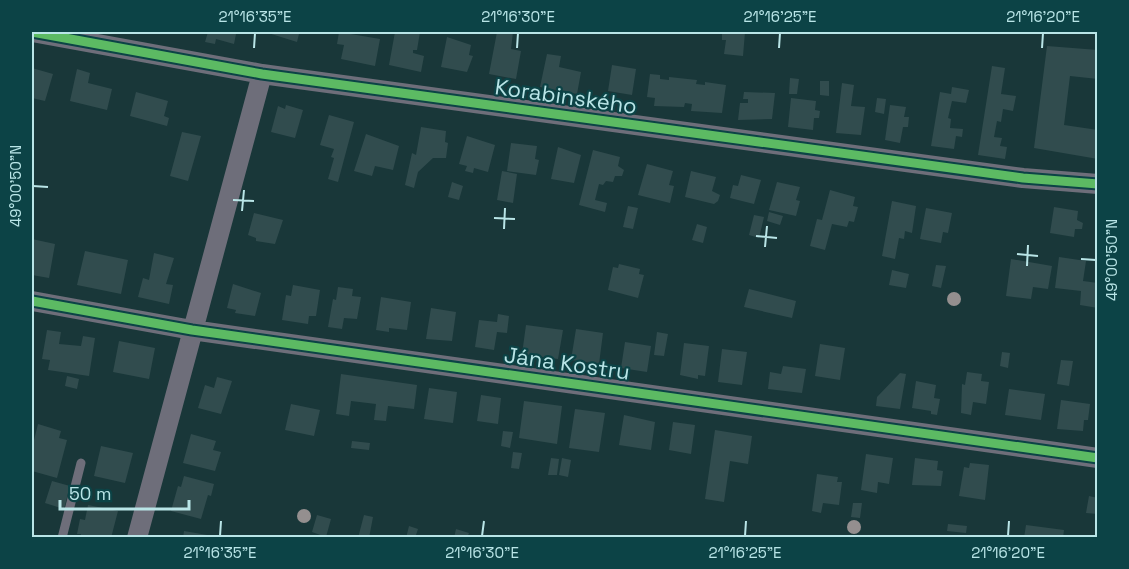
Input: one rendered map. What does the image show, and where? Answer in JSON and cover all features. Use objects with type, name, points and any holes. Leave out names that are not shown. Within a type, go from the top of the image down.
[{"type":"street","name":"Korabinského","points":[[32,32],[262,74],[1011,176],[1098,184]]},
{"type":"street","points":[[137,537],[262,74]]},
{"type":"street","name":"Jána Kostru","points":[[32,301],[192,330],[1098,458]]},
{"type":"lane","points":[[62,537],[81,463]]},
{"type":"building","points":[[208,32],[233,32],[236,34],[234,44],[216,39],[215,44],[205,42]]},
{"type":"building","points":[[265,32],[308,33],[299,34],[297,42]]},
{"type":"building","points":[[339,32],[380,39],[375,66],[341,59],[344,45],[337,44]]},
{"type":"building","points":[[395,32],[420,32],[417,50],[413,50],[413,53],[424,56],[421,72],[389,65]]},
{"type":"building","points":[[497,32],[513,32],[511,49],[521,51],[516,79],[489,74]]},
{"type":"building","points":[[722,32],[745,32],[743,56],[724,54],[726,40],[722,40]]},
{"type":"building","points":[[447,37],[471,45],[469,55],[473,56],[467,72],[441,67]]},
{"type":"building","points":[[1047,46],[1098,50],[1098,79],[1070,76],[1064,125],[1098,130],[1098,159],[1034,148]]},
{"type":"building","points":[[547,54],[561,56],[559,67],[581,72],[577,94],[540,87]]},
{"type":"building","points":[[612,65],[636,69],[632,95],[608,91]]},
{"type":"building","points":[[992,66],[1005,68],[1001,94],[1016,96],[1013,111],[1003,109],[1001,122],[997,121],[994,137],[1002,138],[1000,146],[1007,147],[1005,159],[978,155]]},
{"type":"building","points":[[32,68],[53,74],[45,101],[32,98]]},
{"type":"building","points":[[77,69],[90,73],[88,83],[112,89],[107,110],[70,101]]},
{"type":"building","points":[[650,74],[660,75],[660,79],[669,80],[669,77],[697,80],[696,84],[705,85],[705,82],[726,85],[722,113],[691,111],[692,104],[685,103],[684,107],[654,106],[655,98],[647,97]]},
{"type":"building","points":[[790,78],[799,79],[797,94],[789,94]]},
{"type":"building","points":[[820,81],[829,81],[829,96],[820,95]]},
{"type":"building","points":[[842,83],[854,85],[851,106],[865,107],[861,135],[836,133]]},
{"type":"building","points":[[952,87],[969,90],[966,103],[952,101],[948,118],[951,119],[950,128],[963,129],[962,137],[956,136],[954,149],[931,146],[940,92],[951,94]]},
{"type":"building","points":[[136,92],[168,101],[164,116],[169,118],[167,126],[130,116]]},
{"type":"building","points":[[744,92],[775,93],[772,119],[738,120],[740,103],[748,103],[748,99],[743,99]]},
{"type":"building","points":[[791,98],[816,101],[815,110],[820,111],[819,118],[814,118],[813,130],[788,127]]},
{"type":"building","points":[[877,98],[886,99],[884,114],[875,112]]},
{"type":"building","points":[[286,105],[303,110],[295,138],[271,132],[278,106],[285,109]]},
{"type":"building","points":[[890,105],[906,107],[904,117],[909,117],[908,127],[903,127],[900,143],[885,140]]},
{"type":"building","points":[[329,115],[354,122],[338,182],[328,179],[334,149],[320,145]]},
{"type":"building","points":[[421,127],[446,131],[445,142],[448,143],[446,158],[433,158],[418,172],[414,188],[405,185],[412,153],[416,155]]},
{"type":"building","points":[[182,132],[201,136],[188,181],[170,176]]},
{"type":"building","points":[[366,134],[399,146],[393,170],[375,166],[372,176],[354,171]]},
{"type":"building","points":[[467,136],[495,145],[488,172],[474,168],[473,173],[465,171],[467,166],[459,164]]},
{"type":"building","points":[[511,143],[537,146],[535,159],[539,160],[536,175],[507,171]]},
{"type":"building","points":[[558,147],[581,155],[574,183],[551,179]]},
{"type":"building","points":[[593,150],[620,157],[618,166],[624,170],[622,176],[615,176],[613,182],[606,181],[603,185],[599,184],[595,200],[607,203],[605,212],[579,205]]},
{"type":"building","points":[[647,164],[673,171],[669,185],[674,186],[670,203],[638,195]]},
{"type":"building","points":[[502,171],[517,174],[513,203],[497,200]]},
{"type":"building","points":[[691,171],[716,177],[712,191],[720,195],[718,201],[714,204],[685,197]]},
{"type":"building","points":[[741,175],[761,180],[754,204],[730,198],[733,185],[738,186]]},
{"type":"building","points":[[452,182],[463,186],[459,200],[448,197]]},
{"type":"building","points":[[777,182],[800,187],[796,200],[800,201],[796,216],[769,210]]},
{"type":"building","points":[[830,190],[855,197],[853,206],[858,207],[854,222],[849,221],[847,227],[832,224],[825,250],[810,246],[817,219],[822,220]]},
{"type":"building","points":[[892,201],[916,206],[912,233],[905,231],[904,239],[899,238],[895,259],[882,256]]},
{"type":"building","points":[[628,206],[638,208],[633,229],[623,227]]},
{"type":"building","points":[[1054,207],[1078,211],[1077,220],[1083,223],[1082,229],[1075,229],[1074,237],[1050,233]]},
{"type":"building","points":[[926,208],[952,213],[948,233],[943,232],[941,243],[920,239]]},
{"type":"building","points":[[769,212],[783,216],[780,225],[767,221]]},
{"type":"building","points":[[254,213],[283,220],[275,244],[256,241],[256,238],[248,235]]},
{"type":"building","points":[[754,215],[764,217],[759,238],[749,235]]},
{"type":"building","points":[[697,224],[707,227],[703,243],[692,240]]},
{"type":"building","points":[[32,239],[55,244],[49,278],[32,275]]},
{"type":"building","points":[[85,251],[128,260],[121,294],[77,285]]},
{"type":"building","points":[[154,253],[174,258],[166,284],[173,285],[169,304],[138,297],[143,278],[149,280]]},
{"type":"building","points":[[1059,257],[1086,261],[1083,281],[1098,283],[1098,308],[1080,305],[1081,291],[1055,288]]},
{"type":"building","points":[[1011,259],[1052,266],[1048,289],[1033,287],[1031,299],[1006,296]]},
{"type":"building","points":[[619,264],[640,269],[639,274],[644,275],[638,298],[608,290],[613,267],[618,268]]},
{"type":"building","points":[[936,265],[946,266],[941,288],[932,286]]},
{"type":"building","points":[[892,270],[909,274],[906,288],[889,285]]},
{"type":"building","points":[[233,284],[261,293],[255,316],[235,313],[236,310],[227,308]]},
{"type":"building","points":[[293,285],[320,290],[316,316],[309,316],[308,324],[282,320],[286,295],[291,296]]},
{"type":"building","points":[[338,287],[353,289],[352,296],[361,297],[357,319],[344,318],[342,329],[328,327],[333,299],[336,300]]},
{"type":"building","points":[[749,289],[796,301],[792,318],[744,307]]},
{"type":"building","points":[[381,297],[411,302],[407,330],[389,328],[389,332],[376,330]]},
{"type":"building","points":[[431,308],[456,312],[452,341],[426,339]]},
{"type":"building","points":[[498,314],[509,316],[507,333],[497,332],[494,350],[475,347],[479,320],[497,322]]},
{"type":"building","points":[[526,325],[563,330],[558,359],[522,354]]},
{"type":"building","points":[[576,329],[603,333],[599,364],[571,360]]},
{"type":"building","points":[[47,330],[61,332],[59,344],[81,346],[83,336],[95,338],[89,376],[48,370],[50,360],[42,359]]},
{"type":"building","points":[[657,332],[668,334],[664,356],[654,355]]},
{"type":"building","points":[[119,341],[155,348],[149,379],[113,372]]},
{"type":"building","points":[[625,342],[651,346],[647,372],[621,368]]},
{"type":"building","points":[[684,343],[709,346],[705,376],[698,375],[698,379],[680,375]]},
{"type":"building","points":[[820,344],[845,348],[840,380],[815,376]]},
{"type":"building","points":[[722,349],[747,352],[742,385],[718,382]]},
{"type":"building","points":[[1002,352],[1010,353],[1008,368],[1000,366]]},
{"type":"building","points":[[1061,360],[1073,361],[1069,386],[1057,384]]},
{"type":"building","points":[[783,366],[806,369],[802,393],[768,389],[770,372],[781,374]]},
{"type":"building","points":[[967,372],[982,374],[981,381],[989,382],[986,404],[973,402],[971,415],[961,413],[962,384],[965,385]]},
{"type":"building","points":[[900,373],[906,374],[900,409],[876,406],[877,397]]},
{"type":"building","points":[[341,374],[417,385],[414,409],[388,406],[386,421],[374,420],[376,404],[351,401],[349,416],[336,414]]},
{"type":"building","points":[[67,376],[79,379],[77,389],[65,386]]},
{"type":"building","points":[[217,377],[232,381],[221,414],[198,408],[205,385],[214,388]]},
{"type":"building","points":[[916,381],[936,385],[934,398],[940,399],[937,415],[931,414],[931,411],[912,408]]},
{"type":"building","points":[[429,388],[457,392],[453,423],[424,419]]},
{"type":"building","points":[[1009,389],[1045,394],[1041,420],[1005,415]]},
{"type":"building","points":[[481,395],[501,398],[498,424],[477,421]]},
{"type":"building","points":[[1061,400],[1090,404],[1088,420],[1084,420],[1083,431],[1057,429]]},
{"type":"building","points":[[524,401],[562,406],[557,444],[519,438]]},
{"type":"building","points":[[291,404],[320,410],[314,436],[285,430]]},
{"type":"building","points":[[575,409],[605,413],[599,452],[569,448]]},
{"type":"building","points":[[624,415],[655,422],[651,450],[619,445]]},
{"type":"building","points":[[673,422],[695,425],[691,454],[669,450]]},
{"type":"building","points":[[38,424],[61,431],[59,438],[67,440],[57,478],[32,471],[32,448]]},
{"type":"building","points":[[715,430],[752,436],[748,464],[730,461],[724,502],[705,499]]},
{"type":"building","points":[[503,431],[513,432],[510,448],[501,446]]},
{"type":"building","points":[[191,434],[216,441],[213,450],[221,452],[215,471],[183,463]]},
{"type":"building","points":[[352,441],[370,443],[369,450],[351,448]]},
{"type":"building","points":[[101,446],[133,453],[125,483],[94,476]]},
{"type":"building","points":[[513,452],[522,453],[519,469],[511,468]]},
{"type":"building","points":[[866,454],[893,458],[889,484],[878,482],[877,493],[861,490]]},
{"type":"building","points":[[551,458],[559,459],[557,475],[548,475]]},
{"type":"building","points":[[562,458],[571,460],[568,477],[559,475]]},
{"type":"building","points":[[915,458],[938,461],[937,470],[943,471],[941,486],[912,485]]},
{"type":"building","points":[[970,463],[989,465],[985,500],[959,496],[964,467],[969,468]]},
{"type":"building","points":[[817,474],[838,477],[837,482],[842,482],[839,505],[823,503],[821,513],[812,511]]},
{"type":"building","points":[[184,476],[214,484],[201,519],[171,511],[178,486],[181,487]]},
{"type":"building","points":[[52,481],[70,486],[64,509],[45,503]]},
{"type":"building","points":[[1089,496],[1098,498],[1098,514],[1086,513]]},
{"type":"building","points":[[853,503],[862,503],[860,518],[851,517]]},
{"type":"building","points":[[88,505],[118,511],[111,538],[80,538],[81,534],[77,534],[80,519],[85,520]]},
{"type":"building","points":[[317,515],[331,519],[326,537],[312,532]]},
{"type":"building","points":[[364,515],[373,517],[369,538],[358,538]]},
{"type":"building","points":[[948,524],[967,526],[966,533],[947,531]]},
{"type":"building","points":[[1026,525],[1064,530],[1063,538],[1024,538]]},
{"type":"building","points":[[409,526],[418,529],[415,538],[406,538]]},
{"type":"building","points":[[456,529],[469,533],[467,538],[454,538]]},
{"type":"building","points":[[184,531],[213,536],[213,538],[183,538]]},
{"type":"cycle path","points":[[32,32],[262,74],[1023,178],[1098,184]]},
{"type":"cycle path","points":[[32,301],[192,330],[1098,458]]}]
